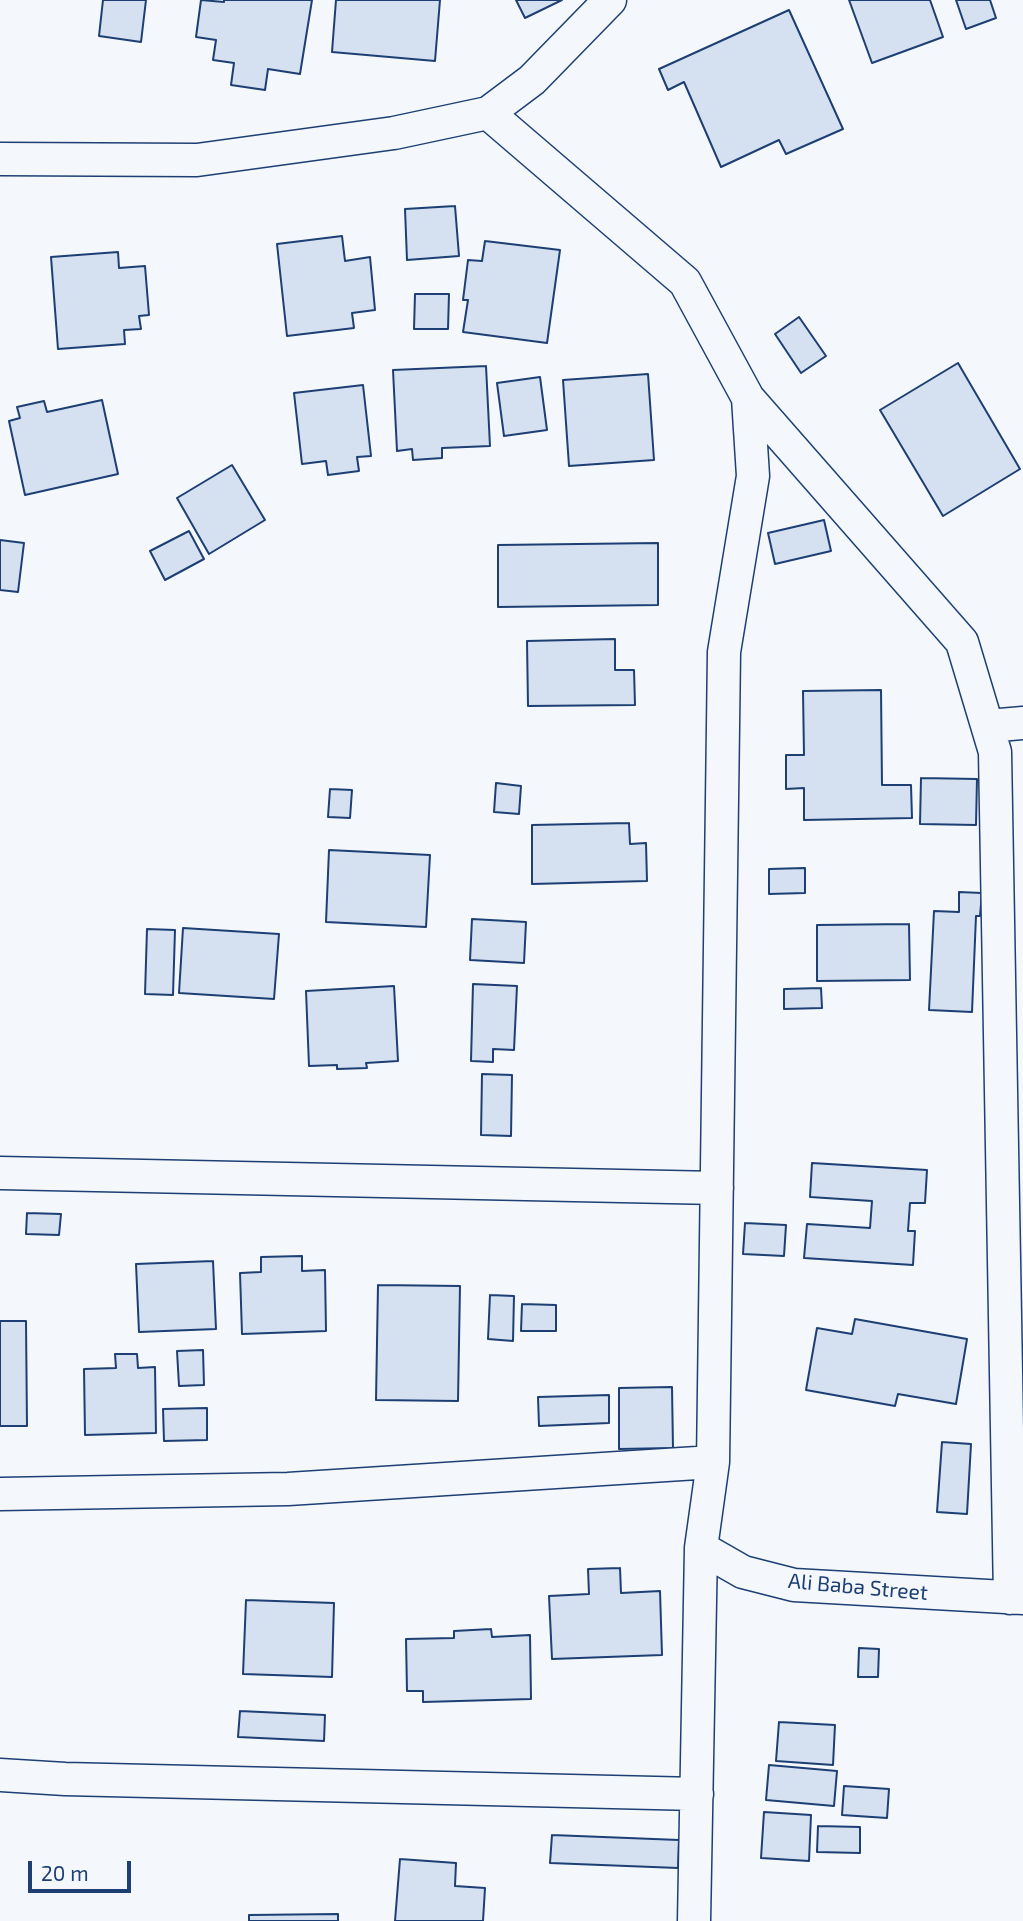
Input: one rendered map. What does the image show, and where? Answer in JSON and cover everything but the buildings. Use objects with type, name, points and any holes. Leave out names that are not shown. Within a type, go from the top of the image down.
[{"type":"street","points":[[0,159],[197,160],[394,133],[488,113],[532,79],[610,0]]},
{"type":"street","points":[[488,113],[685,282],[748,398],[962,642],[995,752],[1017,1598]]},
{"type":"street","points":[[694,1921],[701,1548],[713,1462],[724,652],[753,476],[748,398]]},
{"type":"street","points":[[988,726],[1023,723]]},
{"type":"street","points":[[0,1173],[717,1188]]},
{"type":"street","points":[[0,1494],[288,1489],[713,1462]]},
{"type":"street","name":"Ali Baba Street","points":[[701,1548],[743,1572],[794,1585],[1017,1598]]},
{"type":"street","points":[[0,1775],[65,1779],[697,1794]]}]
